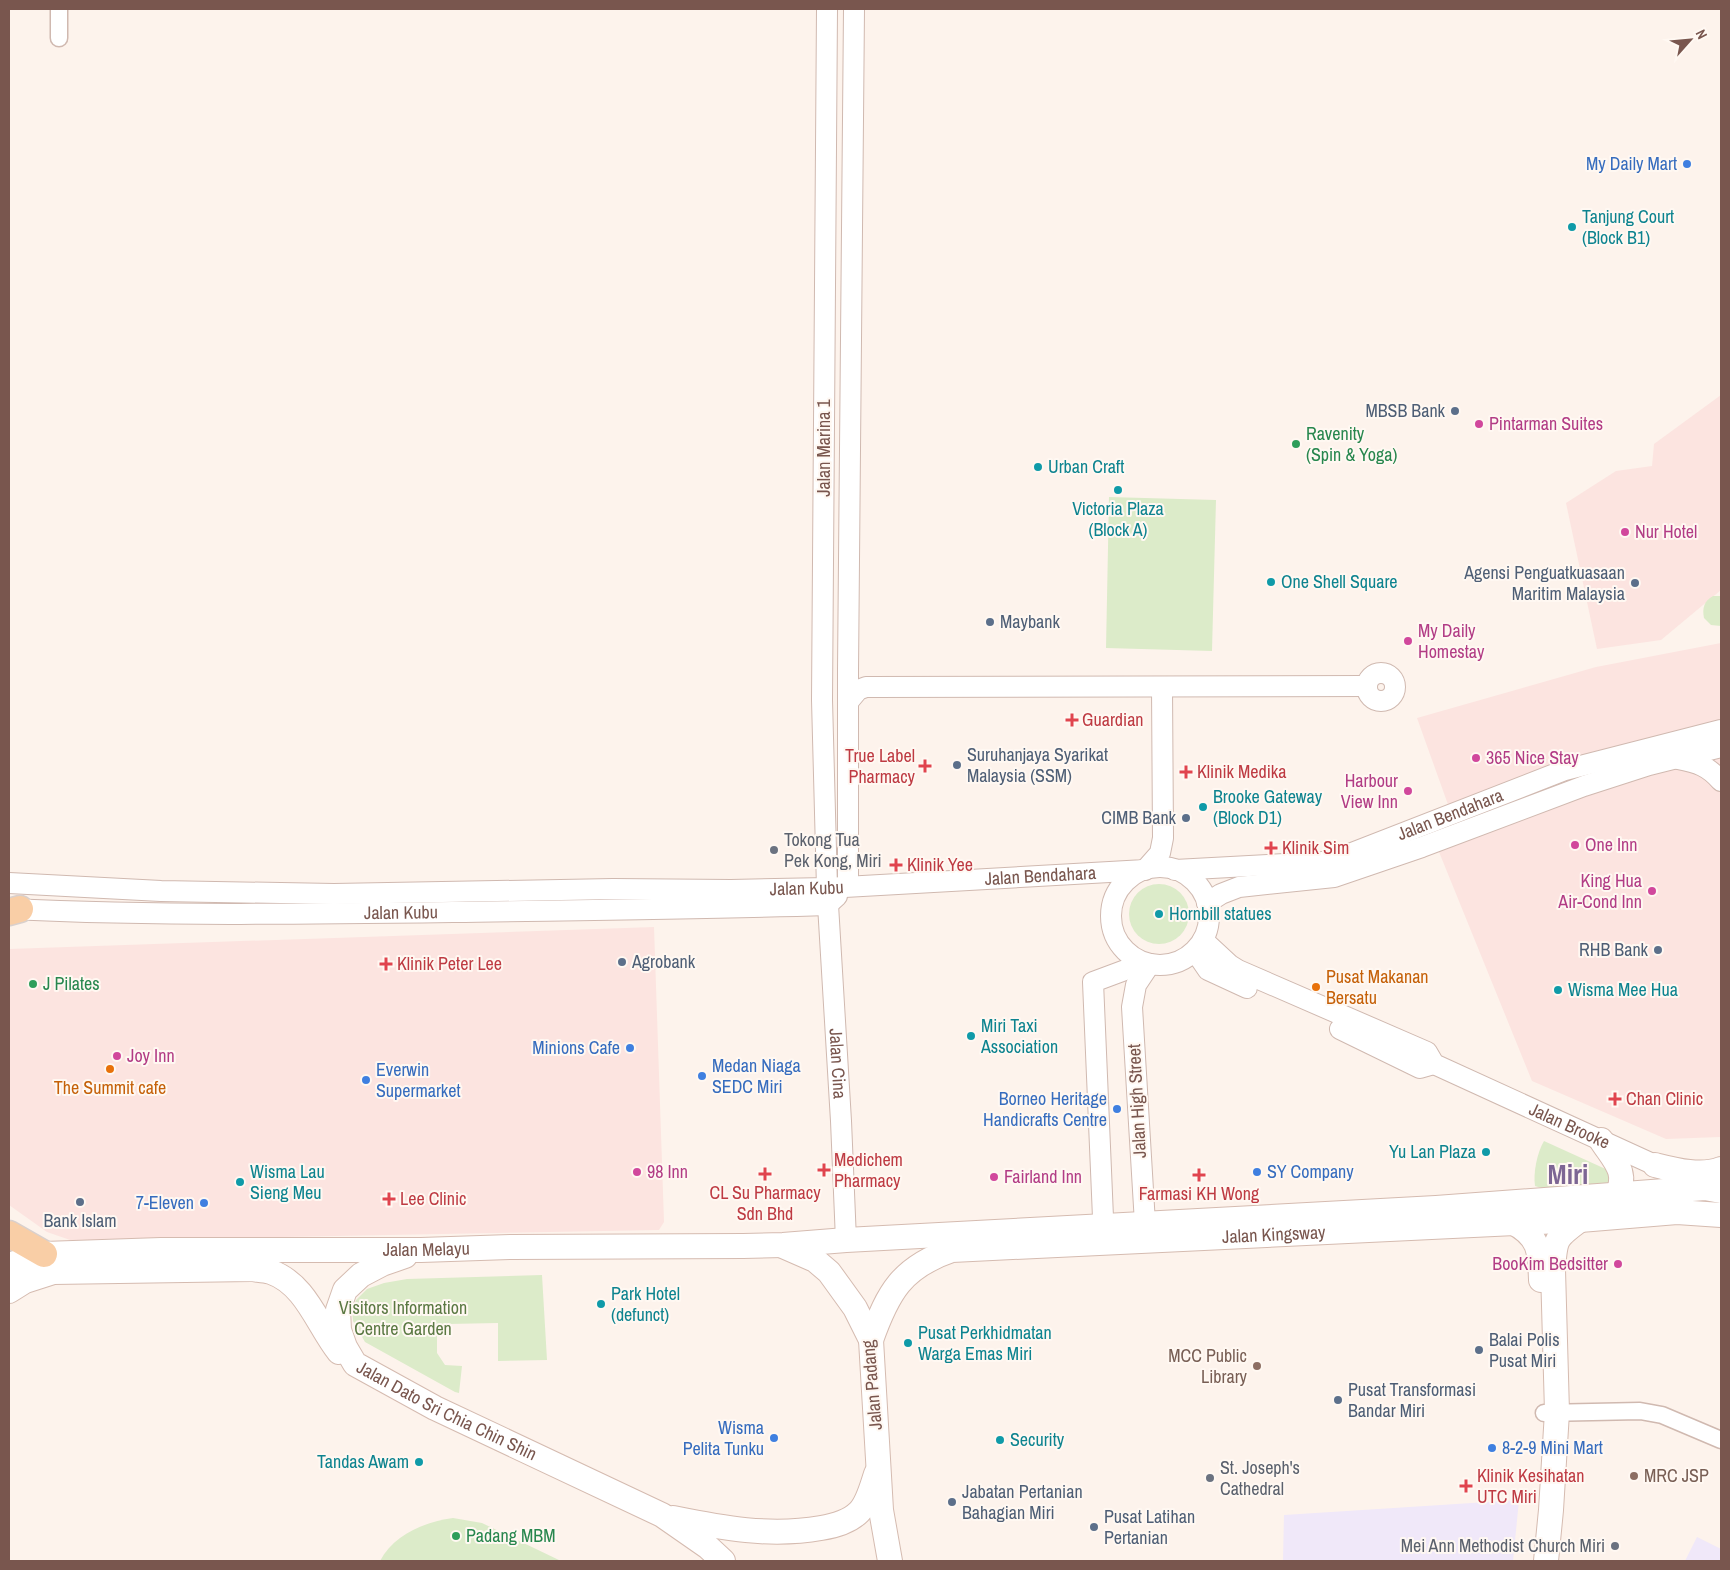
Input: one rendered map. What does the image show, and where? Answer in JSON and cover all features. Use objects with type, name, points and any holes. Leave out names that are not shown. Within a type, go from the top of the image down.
[{"type":"main road","points":[[1601,1140],[1620,1171],[1621,1187],[1616,1196]]},
{"type":"main road","points":[[1655,1165],[1682,1172],[1715,1172],[1721,1169]]},
{"type":"main road","name":"Jalan Kingsway","points":[[1145,1233],[1436,1208],[1616,1196],[1716,1195]]},
{"type":"main road","name":"Jalan Kingsway","points":[[846,1240],[1104,1235],[1580,1220],[1676,1212],[1721,1214]]},
{"type":"main road","points":[[1546,1561],[1552,1502],[1551,1412],[1554,1250],[1556,1241],[1561,1233],[1580,1220]]},
{"type":"main road","points":[[1512,1222],[1528,1232],[1534,1239],[1540,1253],[1551,1412],[1531,1561]]},
{"type":"main road","points":[[9,1234],[44,1254]]},
{"type":"main road","name":"Jalan Kingsway","points":[[871,1340],[881,1312],[896,1287],[918,1265],[936,1256],[952,1250],[1104,1235]]},
{"type":"main road","name":"Jalan Melayu","points":[[9,1265],[44,1254],[170,1250],[421,1250],[520,1247],[783,1246],[846,1240]]},
{"type":"main road","name":"Jalan Padang","points":[[783,1246],[815,1260],[829,1272],[855,1308],[871,1340],[881,1510],[890,1561]]},
{"type":"main road","name":"Jalan Dato Sri Chia Chin Shin","points":[[421,1250],[382,1264],[361,1275],[346,1290],[338,1310],[339,1330],[345,1347],[355,1364],[435,1408],[662,1515],[708,1547],[723,1561]]},
{"type":"main road","points":[[9,1291],[25,1281],[53,1272],[252,1270],[271,1272],[289,1282],[311,1307],[328,1338],[339,1352],[355,1364]]},
{"type":"main road","name":"Jalan Dato Sri Chia Chin Shin","points":[[662,1515],[732,1530],[767,1533],[791,1532],[830,1526],[844,1522],[859,1512],[867,1498],[878,1468]]},
{"type":"street","points":[[59,9],[59,38]]},
{"type":"street","name":"Jalan Marina 1","points":[[827,9],[822,700],[827,896]]},
{"type":"street","name":"Jalan Marina 1","points":[[848,886],[854,9]]},
{"type":"street","points":[[848,702],[858,690],[866,687],[1367,686]]},
{"type":"street","points":[[1145,870],[1160,853],[1163,838],[1162,687]]},
{"type":"street","name":"Jalan Bendahara","points":[[1175,870],[1324,862],[1566,770],[1721,730]]},
{"type":"street","name":"Jalan Bendahara","points":[[1207,903],[1221,894],[1239,887],[1334,877],[1422,847],[1584,786],[1649,765],[1721,747]]},
{"type":"street","points":[[1674,758],[1698,763],[1712,771],[1721,781]]},
{"type":"street","points":[[1162,867],[1188,876],[1200,888],[1207,903],[1209,915],[1208,928],[1199,946],[1185,959],[1174,964],[1162,966],[1147,963],[1128,953],[1114,933],[1112,908],[1115,897],[1130,878],[1145,870],[1162,867]]},
{"type":"street","name":"Jalan Bendahara","points":[[848,886],[1145,870]]},
{"type":"street","name":"Jalan Kubu","points":[[9,883],[161,891],[334,894],[613,889],[731,890],[827,896]]},
{"type":"street","name":"Jalan Kubu","points":[[13,910],[163,914],[333,914],[743,908],[827,896],[848,886]]},
{"type":"street","name":"Jalan Cina","points":[[827,896],[840,1093],[846,1240]]},
{"type":"street","name":"Jalan Brooke","points":[[1199,946],[1208,970],[1420,1068],[1434,1064],[1655,1165],[1716,1195]]},
{"type":"street","points":[[1104,1235],[1093,982],[1147,963]]},
{"type":"street","name":"Jalan High Street","points":[[1145,1233],[1132,1007],[1136,985],[1147,963]]},
{"type":"street","points":[[1551,1412],[1640,1411],[1662,1415],[1721,1440]]},
{"type":"shaded area","points":[[1721,395],[1721,590],[1661,640],[1597,649],[1566,503],[1616,471],[1652,466],[1654,444]]},
{"type":"shaded area","points":[[1721,643],[1721,1137],[1666,1139],[1532,1081],[1437,847],[1460,838],[1417,718],[1596,667]]},
{"type":"shaded area","points":[[654,927],[664,1222],[659,1230],[73,1241],[47,1232],[9,1205],[9,949]]},
{"type":"shaded area","points":[[1519,1500],[1513,1561],[1283,1561],[1284,1515]]},
{"type":"shaded area","points":[[1697,1537],[1721,1549],[1721,1561],[1685,1561]]},
{"type":"green space","points":[[1109,497],[1216,500],[1212,651],[1106,648]]},
{"type":"green space","points":[[1713,596],[1721,596],[1721,626],[1711,625],[1704,618],[1704,605]]},
{"type":"green space","points":[[1153,884],[1165,884],[1181,892],[1187,902],[1189,914],[1187,926],[1181,936],[1165,944],[1153,944],[1137,936],[1129,920],[1129,908],[1137,892]]},
{"type":"green space","points":[[1544,1141],[1610,1171],[1610,1185],[1551,1191],[1535,1186],[1536,1163]]},
{"type":"green space","name":"Visitors Information Centre Garden","points":[[542,1275],[547,1360],[498,1361],[498,1323],[448,1324],[437,1336],[437,1353],[445,1365],[462,1366],[459,1393],[365,1342],[353,1321],[352,1310],[356,1300],[367,1289],[384,1283],[407,1279]]},
{"type":"green space","name":"Padang MBM","points":[[453,1518],[482,1523],[561,1561],[380,1561],[393,1543],[411,1531],[421,1526]]},
{"type":"place","name":"My Daily Mart","points":[[1687,164]]},
{"type":"place","name":"Tanjung Court (Block B1)","points":[[1572,227]]},
{"type":"place","name":"MBSB Bank","points":[[1455,411]]},
{"type":"place","name":"Pintarman Suites","points":[[1479,424]]},
{"type":"place","name":"Ravenity (Spin & Yoga)","points":[[1296,444]]},
{"type":"place","name":"Urban Craft","points":[[1038,467]]},
{"type":"place","name":"Victoria Plaza (Block A)","points":[[1118,490]]},
{"type":"place","name":"Nur Hotel","points":[[1625,532]]},
{"type":"place","name":"One Shell Square","points":[[1271,582]]},
{"type":"place","name":"Agensi Penguatkuasaan Maritim Malaysia","points":[[1635,583]]},
{"type":"place","name":"Maybank","points":[[990,622]]},
{"type":"place","name":"My Daily Homestay","points":[[1408,641]]},
{"type":"place","name":"Guardian","points":[[1072,720]]},
{"type":"place","name":"365 Nice Stay","points":[[1476,758]]},
{"type":"place","name":"Suruhanjaya Syarikat Malaysia (SSM)","points":[[957,765]]},
{"type":"place","name":"True Label Pharmacy","points":[[925,766]]},
{"type":"place","name":"Klinik Medika","points":[[1186,772]]},
{"type":"place","name":"Harbour View Inn","points":[[1408,791]]},
{"type":"place","name":"Brooke Gateway (Block D1)","points":[[1203,807]]},
{"type":"place","name":"CIMB Bank","points":[[1186,818]]},
{"type":"place","name":"One Inn","points":[[1575,845]]},
{"type":"place","name":"Klinik Sim","points":[[1271,848]]},
{"type":"place","name":"Tokong Tua Pek Kong, Miri","points":[[774,850]]},
{"type":"place","name":"Klinik Yee","points":[[896,865]]},
{"type":"place","name":"King Hua Air-Cond Inn","points":[[1652,891]]},
{"type":"place","name":"Hornbill statues","points":[[1159,914]]},
{"type":"place","name":"RHB Bank","points":[[1658,950]]},
{"type":"place","name":"Agrobank","points":[[622,962]]},
{"type":"place","name":"Klinik Peter Lee","points":[[386,964]]},
{"type":"place","name":"J Pilates","points":[[33,984]]},
{"type":"place","name":"Pusat Makanan Bersatu","points":[[1316,987]]},
{"type":"place","name":"Wisma Mee Hua","points":[[1558,990]]},
{"type":"place","name":"Miri Taxi Association","points":[[971,1036]]},
{"type":"place","name":"Minions Cafe","points":[[630,1048]]},
{"type":"place","name":"Joy Inn","points":[[117,1056]]},
{"type":"place","name":"The Summit cafe","points":[[110,1069]]},
{"type":"place","name":"Medan Niaga SEDC Miri","points":[[702,1076]]},
{"type":"place","name":"Everwin Supermarket","points":[[366,1080]]},
{"type":"place","name":"Chan Clinic","points":[[1615,1099]]},
{"type":"place","name":"Borneo Heritage Handicrafts Centre","points":[[1117,1109]]},
{"type":"place","name":"Yu Lan Plaza","points":[[1486,1152]]},
{"type":"place","name":"Medichem Pharmacy","points":[[824,1170]]},
{"type":"place","name":"98 Inn","points":[[637,1172]]},
{"type":"place","name":"SY Company","points":[[1257,1172]]},
{"type":"place","name":"CL Su Pharmacy Sdn Bhd","points":[[765,1174]]},
{"type":"place","name":"Farmasi KH Wong","points":[[1199,1175]]},
{"type":"place","name":"Fairland Inn","points":[[994,1177]]},
{"type":"place","name":"Wisma Lau Sieng Meu","points":[[240,1182]]},
{"type":"place","name":"Lee Clinic","points":[[389,1199]]},
{"type":"place","name":"Bank Islam","points":[[80,1202]]},
{"type":"place","name":"7-Eleven","points":[[204,1203]]},
{"type":"place","name":"BooKim Bedsitter","points":[[1618,1264]]},
{"type":"place","name":"Park Hotel (defunct)","points":[[601,1304]]},
{"type":"place","name":"Pusat Perkhidmatan Warga Emas Miri","points":[[908,1343]]},
{"type":"place","name":"Balai Polis Pusat Miri","points":[[1479,1350]]},
{"type":"place","name":"MCC Public Library","points":[[1257,1366]]},
{"type":"place","name":"Pusat Transformasi Bandar Miri","points":[[1338,1400]]},
{"type":"place","name":"Wisma Pelita Tunku","points":[[774,1438]]},
{"type":"place","name":"Security","points":[[1000,1440]]},
{"type":"place","name":"8-2-9 Mini Mart","points":[[1492,1448]]},
{"type":"place","name":"Tandas Awam","points":[[419,1462]]},
{"type":"place","name":"MRC JSP","points":[[1634,1476]]},
{"type":"place","name":"St. Joseph's Cathedral","points":[[1210,1478]]},
{"type":"place","name":"Klinik Kesihatan UTC Miri","points":[[1466,1486]]},
{"type":"place","name":"Jabatan Pertanian Bahagian Miri","points":[[952,1502]]},
{"type":"place","name":"Pusat Latihan Pertanian","points":[[1094,1527]]},
{"type":"place","name":"Padang MBM","points":[[456,1536]]},
{"type":"place","name":"Mei Ann Methodist Church Miri","points":[[1615,1546]]},
{"type":"district","name":"Miri","points":[[1568,1174]]}]
